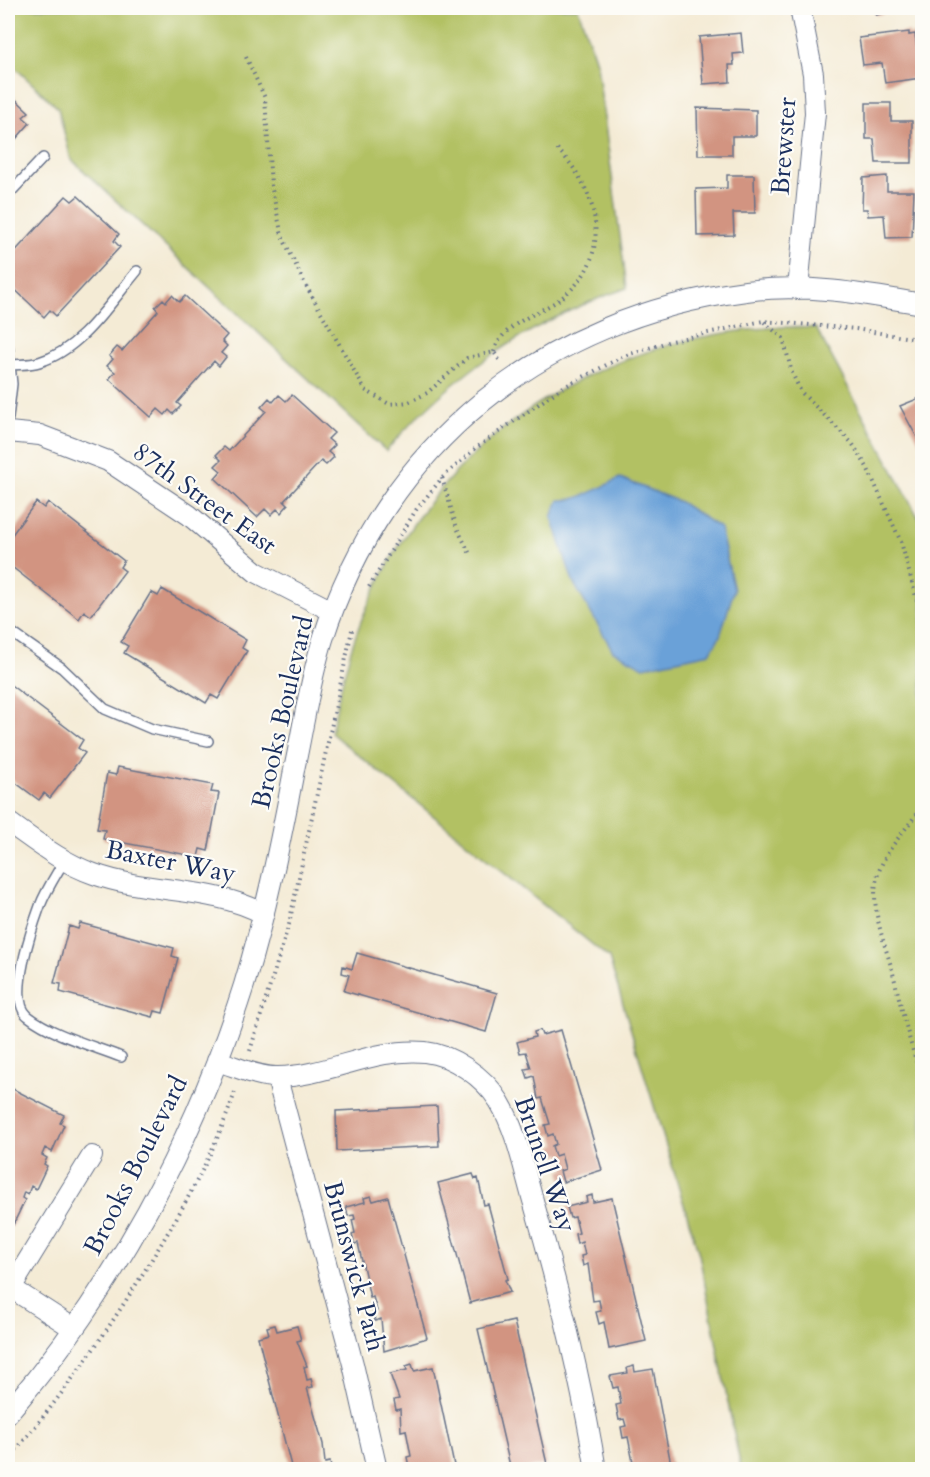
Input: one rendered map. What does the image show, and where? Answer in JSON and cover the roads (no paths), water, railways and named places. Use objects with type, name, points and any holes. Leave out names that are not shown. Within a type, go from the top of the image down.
[{"type":"street","name":"Brewster","points":[[798,289],[815,114],[813,74],[800,8]]},
{"type":"street","name":"Brooks Boulevard","points":[[8,1413],[73,1328],[126,1247],[178,1151],[217,1061],[243,989],[264,914],[315,668],[332,611],[370,531],[415,469],[469,412],[524,370],[592,332],[682,301],[750,290],[798,289],[854,292],[922,304]]},
{"type":"street","name":"87th Street East","points":[[8,432],[40,435],[108,461],[189,515],[256,572],[332,611]]},
{"type":"street","name":"Baxter Way","points":[[8,822],[64,861],[94,874],[133,884],[242,902],[264,914]]},
{"type":"street","name":"Brunell Way","points":[[217,1061],[277,1078],[311,1074],[401,1050],[428,1053],[453,1061],[487,1085],[506,1113],[530,1189],[561,1312],[596,1470]]},
{"type":"street","name":"Brunswick Path","points":[[277,1078],[353,1364],[377,1470]]},
{"type":"street","points":[[73,1328],[38,1308],[9,1287],[92,1156]]},
{"type":"lane","points":[[8,195],[43,158]]},
{"type":"lane","points":[[11,365],[38,363],[62,352],[83,334],[137,271]]},
{"type":"lane","points":[[8,345],[12,384],[8,418]]},
{"type":"lane","points":[[8,630],[62,668],[105,709],[152,729],[208,741]]},
{"type":"lane","points":[[64,861],[40,905],[18,987],[19,1004],[27,1015],[68,1036],[121,1057]]},
{"type":"water","points":[[620,478],[680,502],[720,528],[734,590],[720,636],[710,653],[644,667],[613,651],[573,582],[552,517],[559,500],[583,496]]}]
